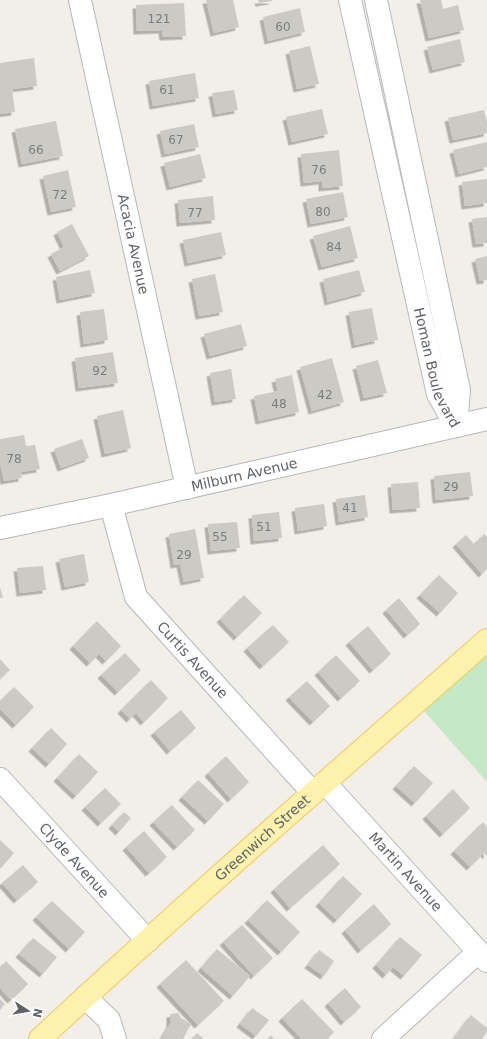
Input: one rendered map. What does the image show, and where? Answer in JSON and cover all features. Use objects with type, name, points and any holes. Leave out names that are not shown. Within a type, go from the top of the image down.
[{"type":"main road","name":"Greenwich Street","points":[[40,1039],[319,788],[487,640]]},
{"type":"street","name":"Acacia Avenue","points":[[80,0],[187,488]]},
{"type":"street","name":"Homan Boulevard","points":[[350,0],[438,394],[456,426]]},
{"type":"street","name":"Homan Boulevard","points":[[376,0],[459,390],[456,426]]},
{"type":"street","points":[[389,173],[412,169]]},
{"type":"street","name":"Milburn Avenue","points":[[0,528],[187,488],[487,419]]},
{"type":"street","name":"Curtis Avenue","points":[[111,505],[136,597],[319,788]]},
{"type":"street","name":"Clyde Avenue","points":[[0,779],[148,941]]},
{"type":"street","name":"Martin Avenue","points":[[319,788],[483,956]]},
{"type":"street","points":[[383,1039],[483,956]]},
{"type":"street","points":[[86,997],[109,1020],[115,1039]]},
{"type":"green space","points":[[487,640],[487,782],[416,702]]},
{"type":"building","points":[[206,0],[233,0],[239,27],[214,33]]},
{"type":"building","points":[[258,0],[272,0],[272,1],[259,3]]},
{"type":"building","points":[[420,0],[441,0],[443,9],[458,5],[464,30],[429,38]]},
{"type":"building","points":[[184,3],[186,36],[163,37],[162,30],[137,31],[136,5]]},
{"type":"building","points":[[300,8],[305,32],[268,41],[263,17]]},
{"type":"building","points":[[460,39],[465,62],[433,70],[427,47]]},
{"type":"building","points":[[310,46],[319,84],[297,89],[289,51]]},
{"type":"building","points":[[34,58],[37,86],[12,89],[15,112],[0,114],[0,63]]},
{"type":"building","points":[[195,73],[199,98],[153,106],[149,81]]},
{"type":"building","points":[[234,90],[238,110],[216,114],[212,93]]},
{"type":"building","points":[[322,109],[328,134],[292,142],[286,117]]},
{"type":"building","points":[[484,110],[487,122],[487,133],[453,140],[448,118]]},
{"type":"building","points":[[56,121],[63,156],[22,164],[15,129]]},
{"type":"building","points":[[194,124],[199,147],[165,154],[160,131]]},
{"type":"building","points":[[487,142],[487,167],[459,174],[453,150]]},
{"type":"building","points":[[339,150],[343,186],[322,188],[322,181],[304,183],[301,154]]},
{"type":"building","points":[[200,154],[206,178],[170,187],[164,163]]},
{"type":"building","points":[[68,170],[76,207],[51,212],[43,176]]},
{"type":"building","points":[[487,179],[487,203],[465,206],[462,182]]},
{"type":"building","points":[[343,192],[348,217],[311,224],[306,199]]},
{"type":"building","points":[[213,196],[215,220],[180,223],[178,200]]},
{"type":"building","points":[[487,217],[487,243],[476,244],[472,219]]},
{"type":"building","points":[[72,224],[89,256],[60,271],[51,254],[64,247],[57,232]]},
{"type":"building","points":[[350,226],[358,258],[322,267],[313,236]]},
{"type":"building","points":[[221,232],[226,255],[188,263],[183,240]]},
{"type":"building","points":[[487,256],[487,280],[480,281],[475,259]]},
{"type":"building","points":[[90,270],[95,293],[60,300],[56,277]]},
{"type":"building","points":[[359,270],[365,292],[328,302],[323,279]]},
{"type":"building","points":[[215,274],[223,312],[199,316],[192,279]]},
{"type":"building","points":[[372,308],[378,340],[355,345],[349,312]]},
{"type":"building","points":[[104,309],[108,340],[84,344],[80,312]]},
{"type":"building","points":[[241,324],[247,346],[210,356],[204,334]]},
{"type":"building","points":[[113,352],[118,383],[79,388],[75,358]]},
{"type":"building","points":[[332,358],[344,402],[312,411],[300,367]]},
{"type":"building","points":[[378,360],[387,393],[364,398],[356,366]]},
{"type":"building","points":[[231,369],[236,399],[215,402],[210,373]]},
{"type":"building","points":[[292,375],[299,412],[259,421],[254,396],[278,391],[275,379]]},
{"type":"building","points":[[123,410],[131,448],[105,454],[97,416]]},
{"type":"building","points":[[24,435],[26,446],[35,445],[40,469],[21,472],[22,478],[4,481],[0,462],[0,439]]},
{"type":"building","points":[[82,439],[89,458],[61,468],[54,449]]},
{"type":"building","points":[[470,472],[473,496],[436,500],[434,476]]},
{"type":"building","points":[[418,482],[420,508],[393,510],[391,484]]},
{"type":"building","points":[[365,495],[368,517],[339,522],[336,499]]},
{"type":"building","points":[[324,504],[327,526],[298,531],[295,508]]},
{"type":"building","points":[[279,512],[282,538],[254,541],[252,515]]},
{"type":"building","points":[[237,522],[240,548],[211,551],[208,524]]},
{"type":"building","points":[[195,529],[204,578],[184,582],[180,564],[174,565],[169,534]]},
{"type":"building","points":[[484,534],[487,537],[487,569],[482,574],[456,544],[466,535],[474,544]]},
{"type":"building","points":[[84,554],[89,582],[65,587],[59,559]]},
{"type":"building","points":[[43,566],[46,590],[20,593],[17,568]]},
{"type":"building","points":[[439,575],[458,593],[440,613],[420,595]]},
{"type":"building","points":[[0,587],[3,598],[0,598]]},
{"type":"building","points":[[244,595],[262,613],[237,637],[220,619]]},
{"type":"building","points":[[399,598],[420,624],[407,635],[386,610]]},
{"type":"building","points":[[97,621],[121,646],[106,661],[99,654],[90,663],[73,646]]},
{"type":"building","points":[[273,625],[289,642],[263,666],[247,648]]},
{"type":"building","points":[[368,626],[391,654],[373,670],[349,642]]},
{"type":"building","points":[[125,653],[141,670],[118,692],[101,675]]},
{"type":"building","points":[[336,655],[360,681],[341,698],[318,672]]},
{"type":"building","points":[[0,659],[10,670],[0,679]]},
{"type":"building","points":[[151,680],[168,698],[144,722],[136,713],[130,719],[121,710]]},
{"type":"building","points":[[307,681],[330,706],[313,722],[289,697]]},
{"type":"building","points":[[14,687],[34,707],[16,725],[0,709],[0,701]]},
{"type":"building","points":[[181,710],[196,728],[170,751],[154,732]]},
{"type":"building","points":[[51,728],[67,744],[49,764],[32,748]]},
{"type":"building","points":[[79,754],[98,772],[76,796],[57,778]]},
{"type":"building","points":[[226,756],[249,782],[231,799],[208,773]]},
{"type":"building","points":[[414,766],[433,783],[415,803],[396,786]]},
{"type":"building","points":[[198,780],[224,804],[208,821],[182,797]]},
{"type":"building","points":[[105,788],[121,804],[101,823],[85,807]]},
{"type":"building","points":[[453,789],[470,808],[443,834],[426,816]]},
{"type":"building","points":[[172,805],[195,830],[177,847],[153,822]]},
{"type":"building","points":[[124,812],[131,818],[119,832],[112,825]]},
{"type":"building","points":[[483,822],[487,827],[487,856],[484,853],[470,867],[454,851]]},
{"type":"building","points":[[144,831],[167,857],[149,873],[126,847]]},
{"type":"building","points":[[0,840],[14,853],[0,869]]},
{"type":"building","points":[[323,845],[340,864],[290,908],[274,889]]},
{"type":"building","points":[[23,865],[38,882],[17,900],[2,883]]},
{"type":"building","points":[[343,876],[362,894],[337,920],[319,903]]},
{"type":"building","points":[[267,900],[300,932],[281,952],[248,920]]},
{"type":"building","points":[[52,901],[85,932],[69,949],[36,917]]},
{"type":"building","points":[[374,904],[391,924],[361,950],[345,930]]},
{"type":"building","points":[[242,925],[273,958],[254,976],[223,942]]},
{"type":"building","points":[[400,937],[422,955],[404,976],[393,967],[386,975],[376,965]]},
{"type":"building","points":[[33,938],[57,957],[43,974],[19,954]]},
{"type":"building","points":[[217,949],[250,976],[233,996],[201,968]]},
{"type":"building","points":[[319,950],[334,961],[324,976],[308,965]]},
{"type":"building","points":[[186,960],[224,1001],[198,1025],[160,984]]},
{"type":"building","points":[[6,961],[28,984],[11,1000],[0,988],[0,967]]},
{"type":"building","points":[[345,988],[361,1007],[344,1022],[328,1003]]},
{"type":"building","points":[[0,999],[5,1004],[0,1010]]},
{"type":"building","points":[[302,999],[334,1032],[327,1039],[302,1039],[282,1018]]},
{"type":"building","points":[[252,1008],[269,1020],[256,1036],[240,1024]]},
{"type":"building","points":[[178,1013],[181,1018],[191,1024],[183,1039],[161,1039],[170,1024],[170,1014]]},
{"type":"building","points":[[471,1015],[487,1028],[487,1032],[482,1039],[453,1039]]},
{"type":"building","points":[[197,1033],[204,1039],[192,1039]]},
{"type":"building","points":[[271,1035],[274,1039],[267,1039]]}]
